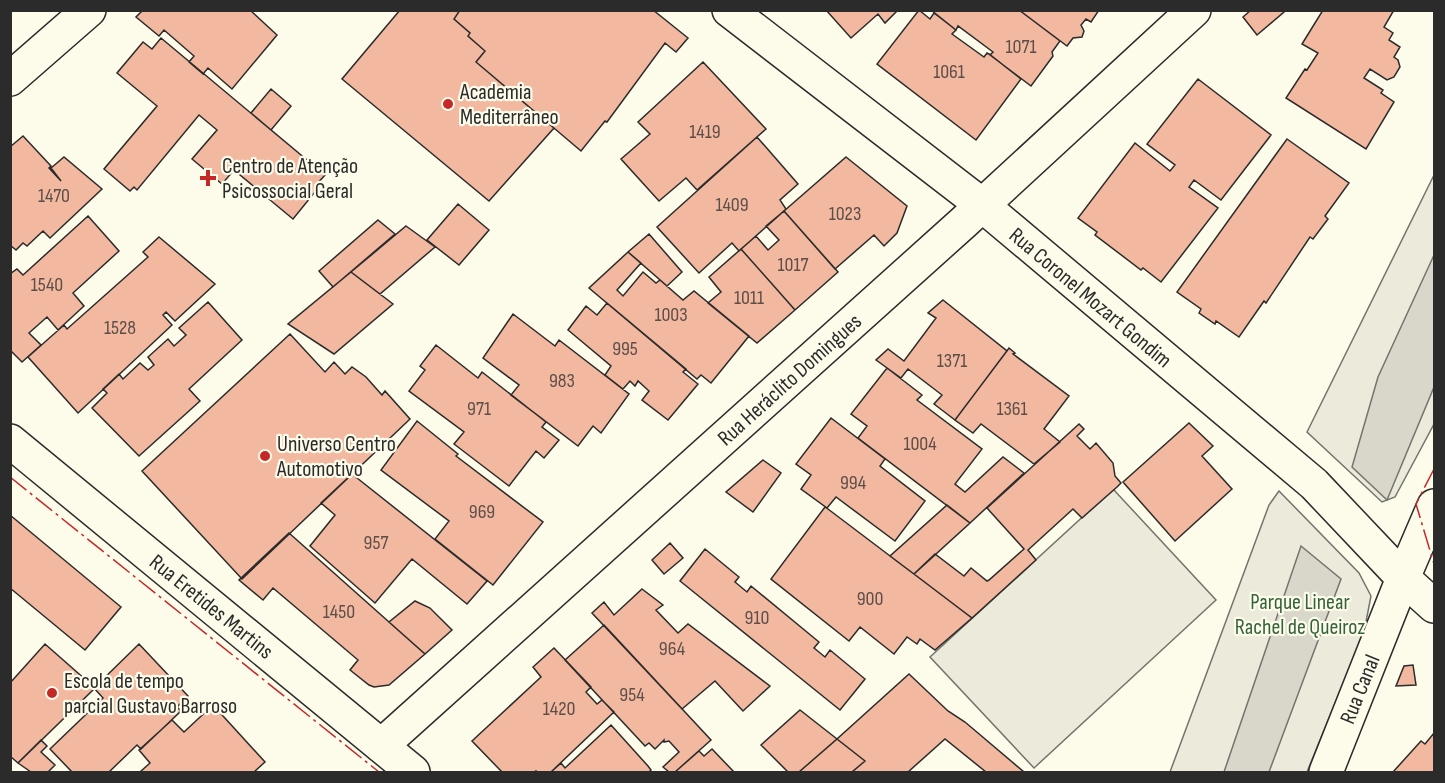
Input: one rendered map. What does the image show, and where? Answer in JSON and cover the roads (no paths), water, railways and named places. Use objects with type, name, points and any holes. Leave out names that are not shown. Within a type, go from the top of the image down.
[{"type":"street","points":[[10,79],[88,10]]},
{"type":"street","name":"Rua Coronel Mozart Gondim","points":[[729,10],[982,206],[1314,484],[1403,578],[1434,606]]},
{"type":"street","name":"Rua Heráclito Domingues","points":[[381,746],[982,206],[1194,10]]},
{"type":"street","name":"Rua Eretides Martins","points":[[10,441],[413,772]]},
{"type":"street","name":"Rua Canal","points":[[1326,772],[1434,506]]},
{"type":"place","name":"Academia Mediterrâneo","points":[[448,104]]},
{"type":"place","name":"Centro de Atenção Psicossocial Geral","points":[[208,178]]},
{"type":"place","name":"Universo Centro Automotivo","points":[[265,456]]},
{"type":"place","name":"Escola de tempo parcial Gustavo Barroso","points":[[52,693]]},
{"type":"park label","name":"Parque Linear Rachel de Queiroz","points":[[1300,614]]}]
